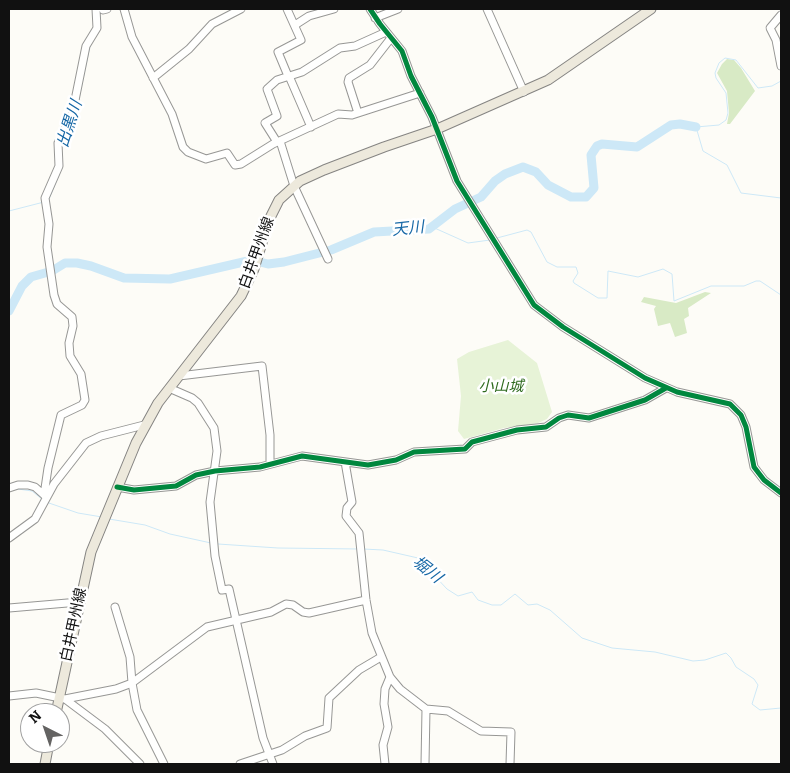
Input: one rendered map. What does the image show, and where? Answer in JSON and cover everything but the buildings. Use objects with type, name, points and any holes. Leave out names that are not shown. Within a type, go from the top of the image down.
[{"type":"main road","name":"白井甲州線","points":[[60,703],[79,602],[91,552],[117,487],[144,425],[169,388],[233,308],[247,286],[274,209],[279,200],[294,186],[324,170],[384,147],[437,130],[524,92],[563,71],[651,9]]},
{"type":"street","points":[[45,498],[48,468],[61,414],[82,405],[85,400],[81,374],[70,356],[69,343],[73,326],[72,316],[57,304],[52,279],[48,254],[46,201],[59,166],[58,143],[72,115],[86,46],[96,28],[102,9]]},
{"type":"street","points":[[124,9],[132,37],[172,114],[183,147],[188,152],[206,159],[227,153],[234,165],[241,164],[278,142],[312,128],[338,114],[352,115],[420,94]]},
{"type":"street","points":[[153,78],[189,48],[212,24],[241,9]]},
{"type":"street","points":[[287,9],[295,25],[300,42],[278,52],[312,128]]},
{"type":"street","points":[[295,25],[309,16],[334,9]]},
{"type":"street","points":[[370,9],[402,51],[437,130],[451,167],[472,207],[528,297],[546,316],[638,374],[666,388],[730,404],[741,415],[746,427],[754,467],[764,480],[781,493]]},
{"type":"street","points":[[375,18],[398,9]]},
{"type":"street","points":[[487,9],[524,92]]},
{"type":"street","points":[[781,15],[770,28],[776,40],[781,66]]},
{"type":"street","points":[[328,258],[294,186],[278,142],[265,123],[277,116],[267,89],[277,80],[302,72],[340,48],[355,46],[388,35]]},
{"type":"street","points":[[358,113],[348,82],[349,78],[370,65],[388,35]]},
{"type":"street","points":[[179,376],[262,366],[270,435],[270,464]]},
{"type":"street","points":[[169,388],[192,398],[198,403],[211,423],[217,451],[210,502],[214,544],[222,590],[229,589],[263,738],[273,764]]},
{"type":"street","points":[[117,487],[134,490],[176,486],[196,475],[270,464],[302,456],[368,465],[396,460],[414,452],[465,449],[472,442],[517,430],[546,427],[559,418],[568,415],[589,418],[645,400],[666,388]]},
{"type":"street","points":[[9,538],[34,519],[45,498],[73,457],[86,443],[101,436],[144,425]]},
{"type":"street","points":[[345,462],[352,502],[347,508],[346,516],[359,533],[366,600],[372,633],[390,677],[400,689],[426,709],[448,711],[481,731],[512,732],[510,764]]},
{"type":"street","points":[[9,488],[18,484],[28,485],[35,487],[45,498]]},
{"type":"street","points":[[9,696],[27,692],[62,698],[116,689],[132,683],[197,632],[207,627],[271,612],[286,604],[293,605],[303,612],[309,613],[366,600]]},
{"type":"street","points":[[9,608],[79,602]]},
{"type":"street","points":[[115,607],[130,657],[137,710],[164,764]]},
{"type":"street","points":[[240,764],[270,754],[305,736],[328,728],[329,698],[359,670],[382,657]]},
{"type":"street","points":[[385,764],[383,745],[388,726],[384,704],[385,689],[390,677]]},
{"type":"street","points":[[62,698],[105,729],[140,764]]},
{"type":"street","points":[[425,764],[426,709]]},
{"type":"green space","points":[[727,59],[734,60],[741,68],[755,91],[730,124],[727,124],[729,113],[727,91],[717,73]]},
{"type":"green space","points":[[705,292],[711,293],[688,308],[689,316],[684,319],[687,333],[675,337],[670,323],[658,326],[654,309],[656,306],[641,302],[644,297],[676,303]]},
{"type":"green space","name":"小山城","points":[[508,340],[537,363],[552,412],[547,419],[538,423],[504,428],[464,439],[458,431],[461,396],[457,359],[469,352]]},
{"type":"waterway","name":"出黒川","points":[[100,16],[100,27]]},
{"type":"waterway","name":"出黒川","points":[[76,113],[90,46]]},
{"type":"waterway","points":[[781,81],[772,86],[758,88],[736,60],[725,58],[719,63],[715,73],[716,78],[726,93],[728,113],[726,120],[719,125],[696,127],[703,151],[727,165],[741,193],[781,198]]},
{"type":"waterway","name":"出黒川","points":[[64,138],[74,119]]},
{"type":"waterway","name":"天川","points":[[9,311],[22,286],[31,277],[52,271],[65,263],[91,266],[124,278],[170,279],[252,260],[268,264],[284,262],[331,250],[374,232],[429,229],[455,209],[481,197],[495,181],[505,174],[523,167],[536,172],[548,185],[571,197],[586,197],[594,188],[591,155],[597,146],[602,144],[637,147],[671,125],[680,124],[696,127]]},
{"type":"waterway","name":"出黒川","points":[[49,199],[62,168]]},
{"type":"waterway","name":"出黒川","points":[[9,211],[44,202]]},
{"type":"waterway","points":[[430,226],[468,243],[490,240]]},
{"type":"waterway","points":[[497,238],[527,230],[531,232],[547,262],[557,267],[576,267],[578,273],[573,281],[574,283],[598,298],[607,298],[608,271],[638,277],[663,269],[672,274],[674,301],[711,286],[744,286],[756,281],[760,281],[781,295]]},
{"type":"waterway","name":"堀川","points":[[18,489],[32,491],[43,500]]},
{"type":"waterway","name":"堀川","points":[[46,502],[78,513],[102,517]]},
{"type":"waterway","name":"堀川","points":[[109,519],[145,525],[170,534],[211,543]]},
{"type":"waterway","name":"堀川","points":[[218,544],[278,548],[359,549]]},
{"type":"waterway","name":"堀川","points":[[363,549],[383,550],[418,558],[447,589],[458,596],[472,592],[478,600],[492,605],[501,605],[515,594],[528,605],[537,604],[550,610],[582,638],[612,648],[655,652],[693,661],[705,660],[726,653],[736,667],[754,679],[758,685],[752,704],[760,710],[781,708]]},
{"type":"cycle path","points":[[370,9],[402,51],[411,76],[432,117],[457,181],[534,305],[563,327],[645,378],[677,392],[730,404],[741,415],[746,427],[754,467],[764,480],[781,493]]},
{"type":"cycle path","points":[[117,487],[134,490],[176,486],[196,475],[215,471],[260,467],[302,456],[368,465],[396,460],[414,452],[465,449],[472,442],[517,430],[546,427],[559,418],[568,415],[589,418],[645,400],[666,388]]}]
